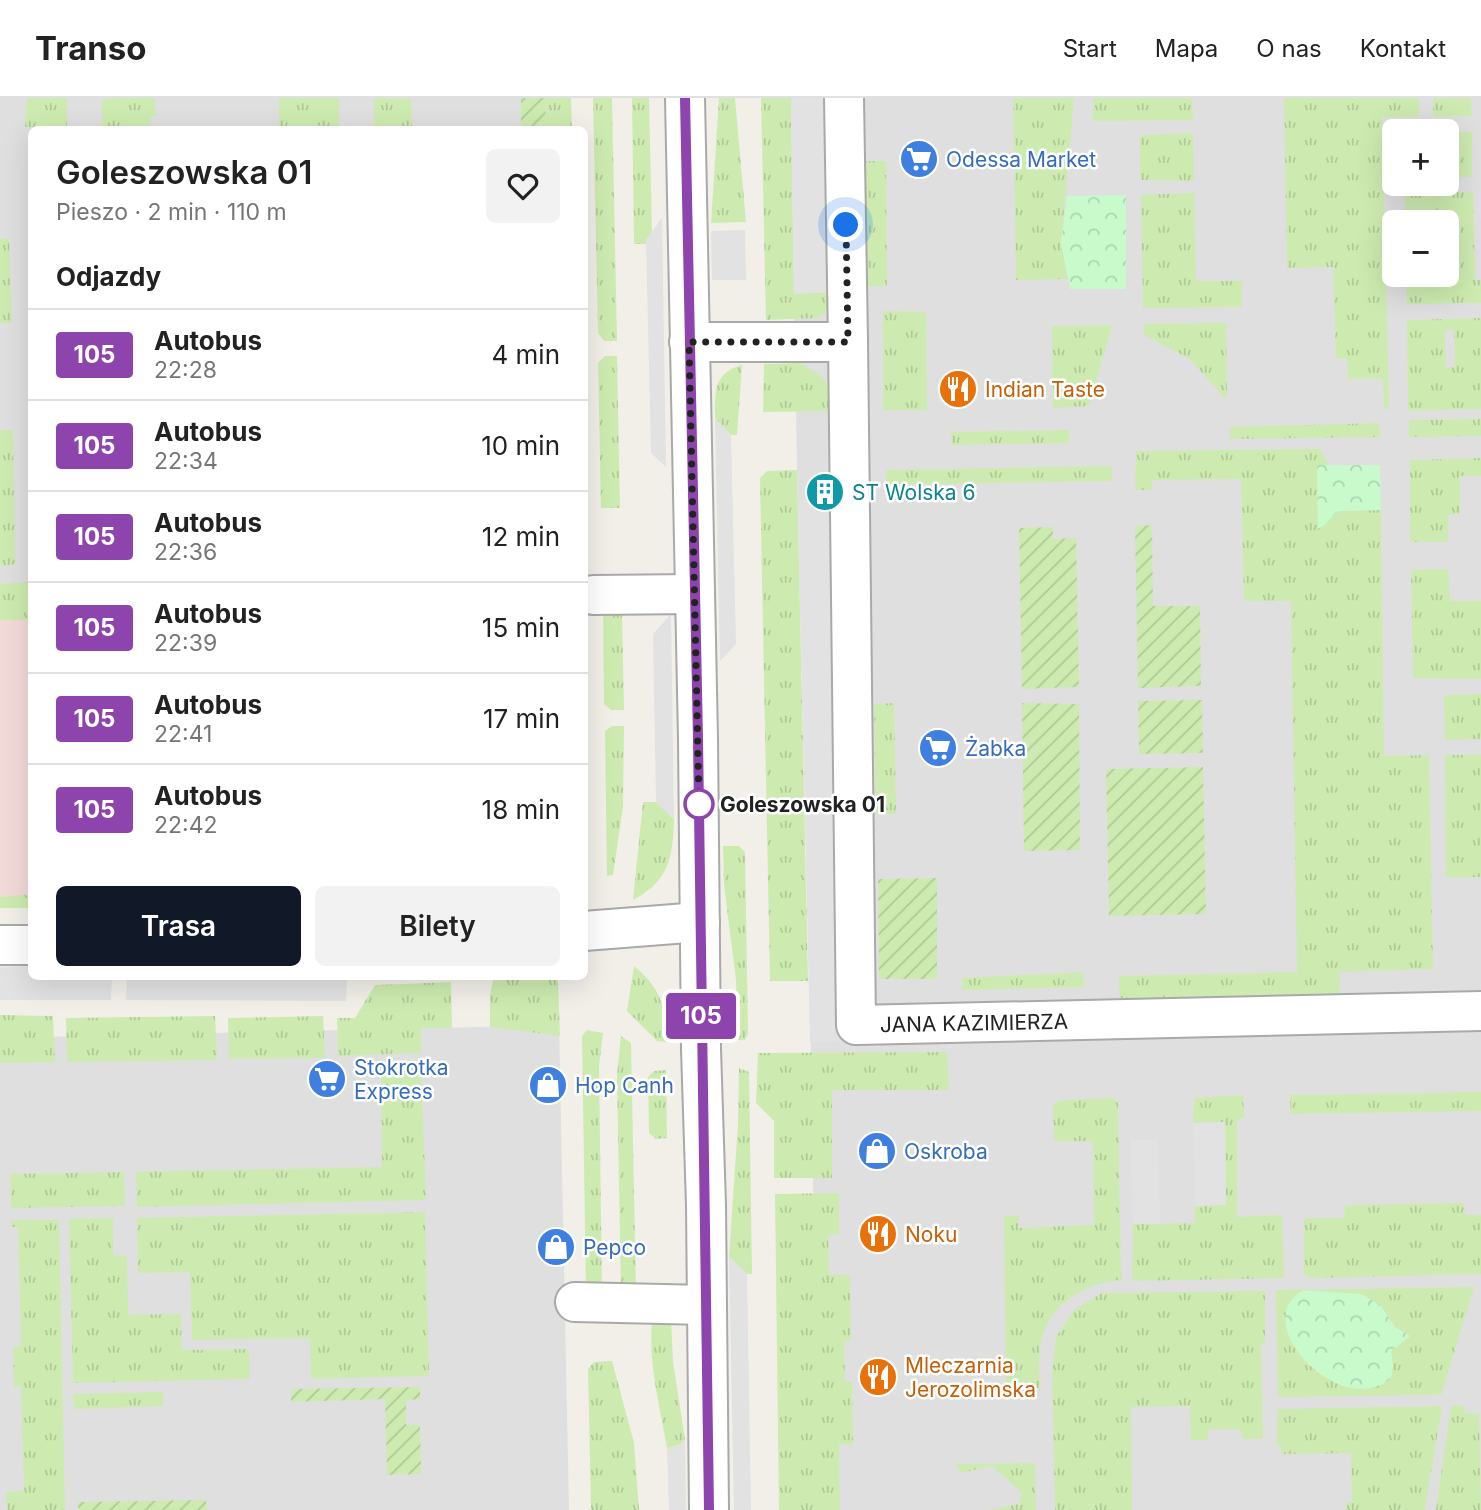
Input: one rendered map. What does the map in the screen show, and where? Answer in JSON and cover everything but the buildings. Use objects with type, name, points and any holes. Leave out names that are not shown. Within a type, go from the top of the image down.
[{"type":"street","points":[[685,98],[709,1510]]},
{"type":"street","name":"JANA KAZIMIERZA","points":[[844,98],[856,1025],[1481,1011]]},
{"type":"street","points":[[689,342],[848,342]]},
{"type":"street","points":[[593,595],[695,594]]},
{"type":"street","points":[[588,930],[700,922]]},
{"type":"street","points":[[0,945],[28,946]]},
{"type":"street","points":[[575,1302],[707,1306]]},
{"type":"shaded area","points":[[0,98],[545,98],[546,126],[28,126],[28,620],[0,620]]},
{"type":"shaded area","points":[[791,98],[1481,98],[1481,1510],[818,1510]]},
{"type":"shaded area","points":[[791,98],[828,98],[831,292],[794,294]]},
{"type":"shaded area","points":[[662,218],[666,467],[651,453],[646,240]]},
{"type":"shaded area","points":[[745,230],[746,280],[712,280],[711,231]]},
{"type":"shaded area","points":[[715,418],[731,435],[736,644],[720,661]]},
{"type":"shaded area","points":[[836,499],[845,1041],[810,1042],[798,501]]},
{"type":"shaded area","points":[[671,614],[674,819],[656,802],[653,634]]},
{"type":"shaded area","points":[[0,620],[28,620],[28,894],[0,897]]},
{"type":"shaded area","points":[[28,966],[28,980],[112,980],[111,1000],[0,1000],[0,967]]},
{"type":"shaded area","points":[[127,980],[347,980],[346,1001],[126,1000]]},
{"type":"shaded area","points":[[559,1025],[569,1510],[0,1510],[0,1038]]},
{"type":"shaded area","points":[[1225,1122],[1226,1205],[1195,1206],[1193,1123]]},
{"type":"shaded area","points":[[1130,1140],[1158,1140],[1160,1224],[1133,1224]]},
{"type":"shaded area","points":[[729,1257],[747,1274],[751,1510],[734,1510]]},
{"type":"shaded area","points":[[685,1439],[686,1510],[669,1510],[667,1448],[680,1445]]},
{"type":"green space","points":[[27,98],[67,98],[67,126],[25,127]]},
{"type":"green space","points":[[155,98],[156,116],[150,116],[150,126],[102,126],[102,100]]},
{"type":"green space","points":[[279,98],[339,98],[339,126],[279,126]]},
{"type":"green space","points":[[374,98],[411,99],[412,126],[374,126]]},
{"type":"green space","points":[[521,98],[545,98],[546,126],[521,126]]},
{"type":"green space","points":[[545,98],[571,98],[572,126],[546,126]]},
{"type":"green space","points":[[593,98],[612,98],[617,341],[604,341],[598,333]]},
{"type":"green space","points":[[632,98],[649,98],[652,233],[646,244],[634,244]]},
{"type":"green space","points":[[719,98],[735,98],[746,222],[711,223]]},
{"type":"green space","points":[[761,98],[791,98],[794,294],[831,292],[825,313],[817,318],[766,320]]},
{"type":"green space","points":[[1013,98],[1074,98],[1061,243],[1068,279],[1016,280]]},
{"type":"green space","points":[[1093,98],[1192,98],[1193,120],[1093,121]]},
{"type":"green space","points":[[1284,98],[1419,98],[1419,117],[1382,117],[1384,210],[1382,210],[1382,287],[1386,287],[1389,409],[1384,409],[1383,379],[1348,379],[1347,358],[1336,358],[1333,267],[1287,268]]},
{"type":"green space","points":[[1433,98],[1471,98],[1472,116],[1433,117]]},
{"type":"green space","points":[[1459,132],[1472,132],[1472,177],[1459,177]]},
{"type":"green space","points":[[1193,133],[1194,181],[1140,180],[1140,135]]},
{"type":"green space","points":[[865,161],[886,161],[887,286],[867,286]]},
{"type":"green space","points":[[1459,192],[1473,192],[1475,280],[1481,280],[1481,303],[1407,304],[1406,287],[1459,287],[1459,210],[1405,210],[1405,196],[1459,196]]},
{"type":"green space","points":[[1194,193],[1196,281],[1242,281],[1242,307],[1143,308],[1141,195]]},
{"type":"green space","points":[[1126,195],[1126,289],[1070,289],[1061,243],[1067,196]]},
{"type":"green space","points":[[0,238],[9,239],[12,323],[0,323]]},
{"type":"green space","points":[[883,311],[926,312],[927,410],[883,410]]},
{"type":"green space","points":[[1481,318],[1481,409],[1408,411],[1407,320]],"holes":[[[1454,329],[1455,367],[1446,368],[1445,330]]]},
{"type":"green space","points":[[1226,323],[1227,400],[1188,358],[1144,335],[1144,324]]},
{"type":"green space","points":[[1112,325],[1089,406],[1053,408],[1052,326]]},
{"type":"green space","points":[[605,356],[617,356],[620,508],[601,508],[598,363]]},
{"type":"green space","points":[[798,363],[825,381],[834,411],[763,412],[764,364]]},
{"type":"green space","points":[[742,365],[737,435],[731,435],[715,418],[716,392],[721,378]]},
{"type":"green space","points":[[1481,419],[1481,436],[1409,437],[1409,420]]},
{"type":"green space","points":[[1379,423],[1380,437],[1230,439],[1230,427]]},
{"type":"green space","points":[[0,430],[13,430],[15,564],[0,566]]},
{"type":"green space","points":[[1069,430],[1069,443],[952,445],[951,432]]},
{"type":"green space","points":[[1320,449],[1329,466],[1317,466],[1318,530],[1338,511],[1381,510],[1384,756],[1429,755],[1433,969],[1340,972],[1339,1002],[1120,1008],[1119,976],[1297,972],[1291,601],[1244,601],[1241,479],[1152,480],[1152,490],[1135,490],[1136,451]]},
{"type":"green space","points":[[1481,458],[1481,476],[1460,476],[1460,514],[1448,515],[1448,542],[1410,542],[1410,460]]},
{"type":"green space","points":[[1317,465],[1380,465],[1381,510],[1338,511],[1318,531]]},
{"type":"green space","points":[[1112,466],[1110,481],[886,485],[886,470]]},
{"type":"green space","points":[[797,470],[808,981],[770,981],[760,478],[767,471]]},
{"type":"green space","points":[[1152,525],[1153,606],[1200,606],[1201,686],[1138,688],[1135,526]]},
{"type":"green space","points":[[1053,527],[1053,539],[1076,538],[1079,687],[1022,689],[1019,528]]},
{"type":"green space","points":[[1448,569],[1450,601],[1481,601],[1481,679],[1413,678],[1411,570]]},
{"type":"green space","points":[[28,582],[28,620],[0,620],[0,584]]},
{"type":"green space","points":[[603,613],[622,613],[624,710],[611,710],[604,704]]},
{"type":"green space","points":[[1481,694],[1481,739],[1445,740],[1444,695]]},
{"type":"green space","points":[[1202,700],[1203,753],[1139,754],[1138,701]]},
{"type":"green space","points":[[894,703],[896,814],[876,814],[874,704]]},
{"type":"green space","points":[[1022,703],[1079,704],[1080,850],[1024,851]]},
{"type":"green space","points":[[612,726],[624,726],[623,807],[613,875],[607,876],[605,731]]},
{"type":"green space","points":[[1445,755],[1481,755],[1481,877],[1446,877]]},
{"type":"green space","points":[[1203,767],[1206,914],[1109,916],[1106,769]]},
{"type":"green space","points":[[643,802],[656,802],[674,819],[672,845],[662,876],[645,893],[633,900]]},
{"type":"green space","points":[[723,846],[739,846],[745,852],[748,1033],[745,1040],[737,1040],[736,980],[724,885]]},
{"type":"green space","points":[[937,878],[937,979],[879,979],[878,879]]},
{"type":"green space","points":[[28,894],[28,908],[0,908],[0,897]]},
{"type":"green space","points":[[634,966],[651,983],[660,1000],[667,1042],[657,1041],[627,1011]]},
{"type":"green space","points":[[1083,972],[1084,987],[962,990],[962,978]]},
{"type":"green space","points":[[493,980],[558,980],[560,1036],[490,1027],[490,994]]},
{"type":"green space","points":[[451,982],[452,1028],[421,1028],[421,1053],[338,1056],[337,1018],[355,1018],[375,985]]},
{"type":"green space","points":[[0,1015],[53,1016],[55,1062],[0,1063]]},
{"type":"green space","points":[[215,1016],[217,1060],[67,1062],[66,1018]]},
{"type":"green space","points":[[323,1016],[325,1058],[229,1059],[228,1018]]},
{"type":"green space","points":[[587,1030],[603,1033],[599,1066],[602,1293],[586,1293],[582,1036]]},
{"type":"green space","points":[[621,1036],[631,1043],[636,1292],[621,1293],[617,1075]]},
{"type":"green space","points":[[947,1052],[949,1090],[832,1090],[832,1178],[774,1178],[774,1121],[756,1103],[758,1053]]},
{"type":"green space","points":[[381,1066],[421,1066],[426,1200],[137,1207],[136,1172],[382,1167]]},
{"type":"green space","points":[[739,1068],[749,1072],[752,1274],[747,1274],[729,1257]]},
{"type":"green space","points":[[666,1070],[667,1138],[656,1139],[649,1133],[648,1077],[654,1071]]},
{"type":"green space","points":[[1481,1092],[1481,1111],[1290,1114],[1290,1095]]},
{"type":"green space","points":[[1243,1095],[1244,1118],[1237,1119],[1237,1217],[1282,1215],[1284,1278],[1132,1281],[1133,1224],[1195,1223],[1195,1206],[1226,1205],[1225,1122],[1193,1123],[1194,1098]]},
{"type":"green space","points":[[1113,1098],[1118,1102],[1121,1280],[1092,1286],[1079,1292],[1067,1300],[1048,1322],[1040,1350],[1040,1389],[1006,1389],[1004,1216],[1019,1216],[1018,1228],[1094,1225],[1093,1141],[1054,1141],[1053,1104],[1062,1100]]},
{"type":"green space","points":[[124,1172],[125,1206],[11,1208],[10,1174]]},
{"type":"green space","points":[[839,1193],[839,1234],[828,1235],[829,1275],[850,1275],[851,1340],[844,1341],[845,1381],[852,1382],[853,1444],[839,1444],[840,1510],[779,1510],[775,1194]]},
{"type":"green space","points":[[1464,1203],[1465,1215],[1481,1215],[1481,1274],[1310,1278],[1304,1275],[1304,1218],[1344,1218],[1345,1205]]},
{"type":"green space","points":[[425,1212],[429,1376],[311,1379],[310,1338],[192,1340],[190,1272],[138,1273],[137,1218]]},
{"type":"green space","points":[[113,1218],[113,1255],[127,1256],[128,1315],[181,1314],[182,1350],[249,1349],[250,1379],[73,1383],[69,1219]]},
{"type":"green space","points":[[11,1220],[59,1220],[65,1510],[7,1510],[6,1492],[24,1491],[21,1386],[14,1387],[13,1347],[20,1347],[21,1341],[18,1227],[11,1227]]},
{"type":"green space","points":[[1474,1287],[1441,1395],[1278,1397],[1276,1290]],"holes":[[[1381,1306],[1395,1327],[1410,1336],[1391,1351],[1367,1390],[1328,1379]]]},
{"type":"green space","points":[[1304,1290],[1362,1294],[1381,1306],[1395,1327],[1410,1336],[1391,1351],[1391,1378],[1370,1388],[1348,1387],[1326,1377],[1306,1362],[1292,1343],[1286,1323],[1289,1304]]},
{"type":"green space","points":[[1265,1291],[1265,1343],[1261,1344],[1263,1439],[1242,1439],[1241,1429],[1209,1429],[1208,1440],[1191,1440],[1190,1406],[1131,1407],[1132,1510],[1055,1510],[1052,1371],[1056,1337],[1074,1310],[1102,1293]]},
{"type":"green space","points":[[671,1320],[673,1362],[685,1439],[680,1445],[667,1448],[655,1384],[651,1337],[652,1321]]},
{"type":"green space","points":[[612,1361],[634,1443],[639,1510],[591,1510],[588,1369],[594,1362]]},
{"type":"green space","points":[[420,1387],[420,1399],[406,1400],[406,1425],[420,1425],[421,1474],[387,1475],[385,1399],[291,1402],[292,1389]]},
{"type":"green space","points":[[163,1392],[163,1406],[74,1409],[73,1394]]},
{"type":"green space","points":[[1464,1405],[1465,1413],[1479,1413],[1481,1510],[1436,1510],[1451,1406]]},
{"type":"green space","points":[[1442,1406],[1425,1510],[1346,1510],[1346,1502],[1352,1502],[1351,1453],[1281,1454],[1281,1447],[1277,1446],[1277,1409]]},
{"type":"green space","points":[[1035,1463],[1036,1510],[989,1510],[1019,1504],[1022,1493],[992,1466],[960,1473],[956,1464]]},
{"type":"green space","points":[[206,1500],[207,1510],[78,1510],[78,1502]]},
{"type":"bus line","name":"105","points":[[685,98],[706,1205],[709,1510]]},
{"type":"place","name":"Odessa Market","points":[[919,159]]},
{"type":"place","name":"Indian Taste","points":[[958,389]]},
{"type":"place","name":"ST Wolska 6","points":[[825,492]]},
{"type":"place","name":"Żabka","points":[[938,748]]},
{"type":"place","name":"Goleszowska 01","points":[[699,804]]},
{"type":"place","name":"Stokrotka Express","points":[[327,1079]]},
{"type":"place","name":"Hop Canh","points":[[548,1085]]},
{"type":"place","name":"Oskroba","points":[[877,1151]]},
{"type":"place","name":"Noku","points":[[878,1234]]},
{"type":"place","name":"Pepco","points":[[556,1247]]},
{"type":"place","name":"Mleczarnia Jerozolimska","points":[[878,1377]]},
{"type":"route","points":[[699,804],[689,342],[848,342],[846,225]]}]
